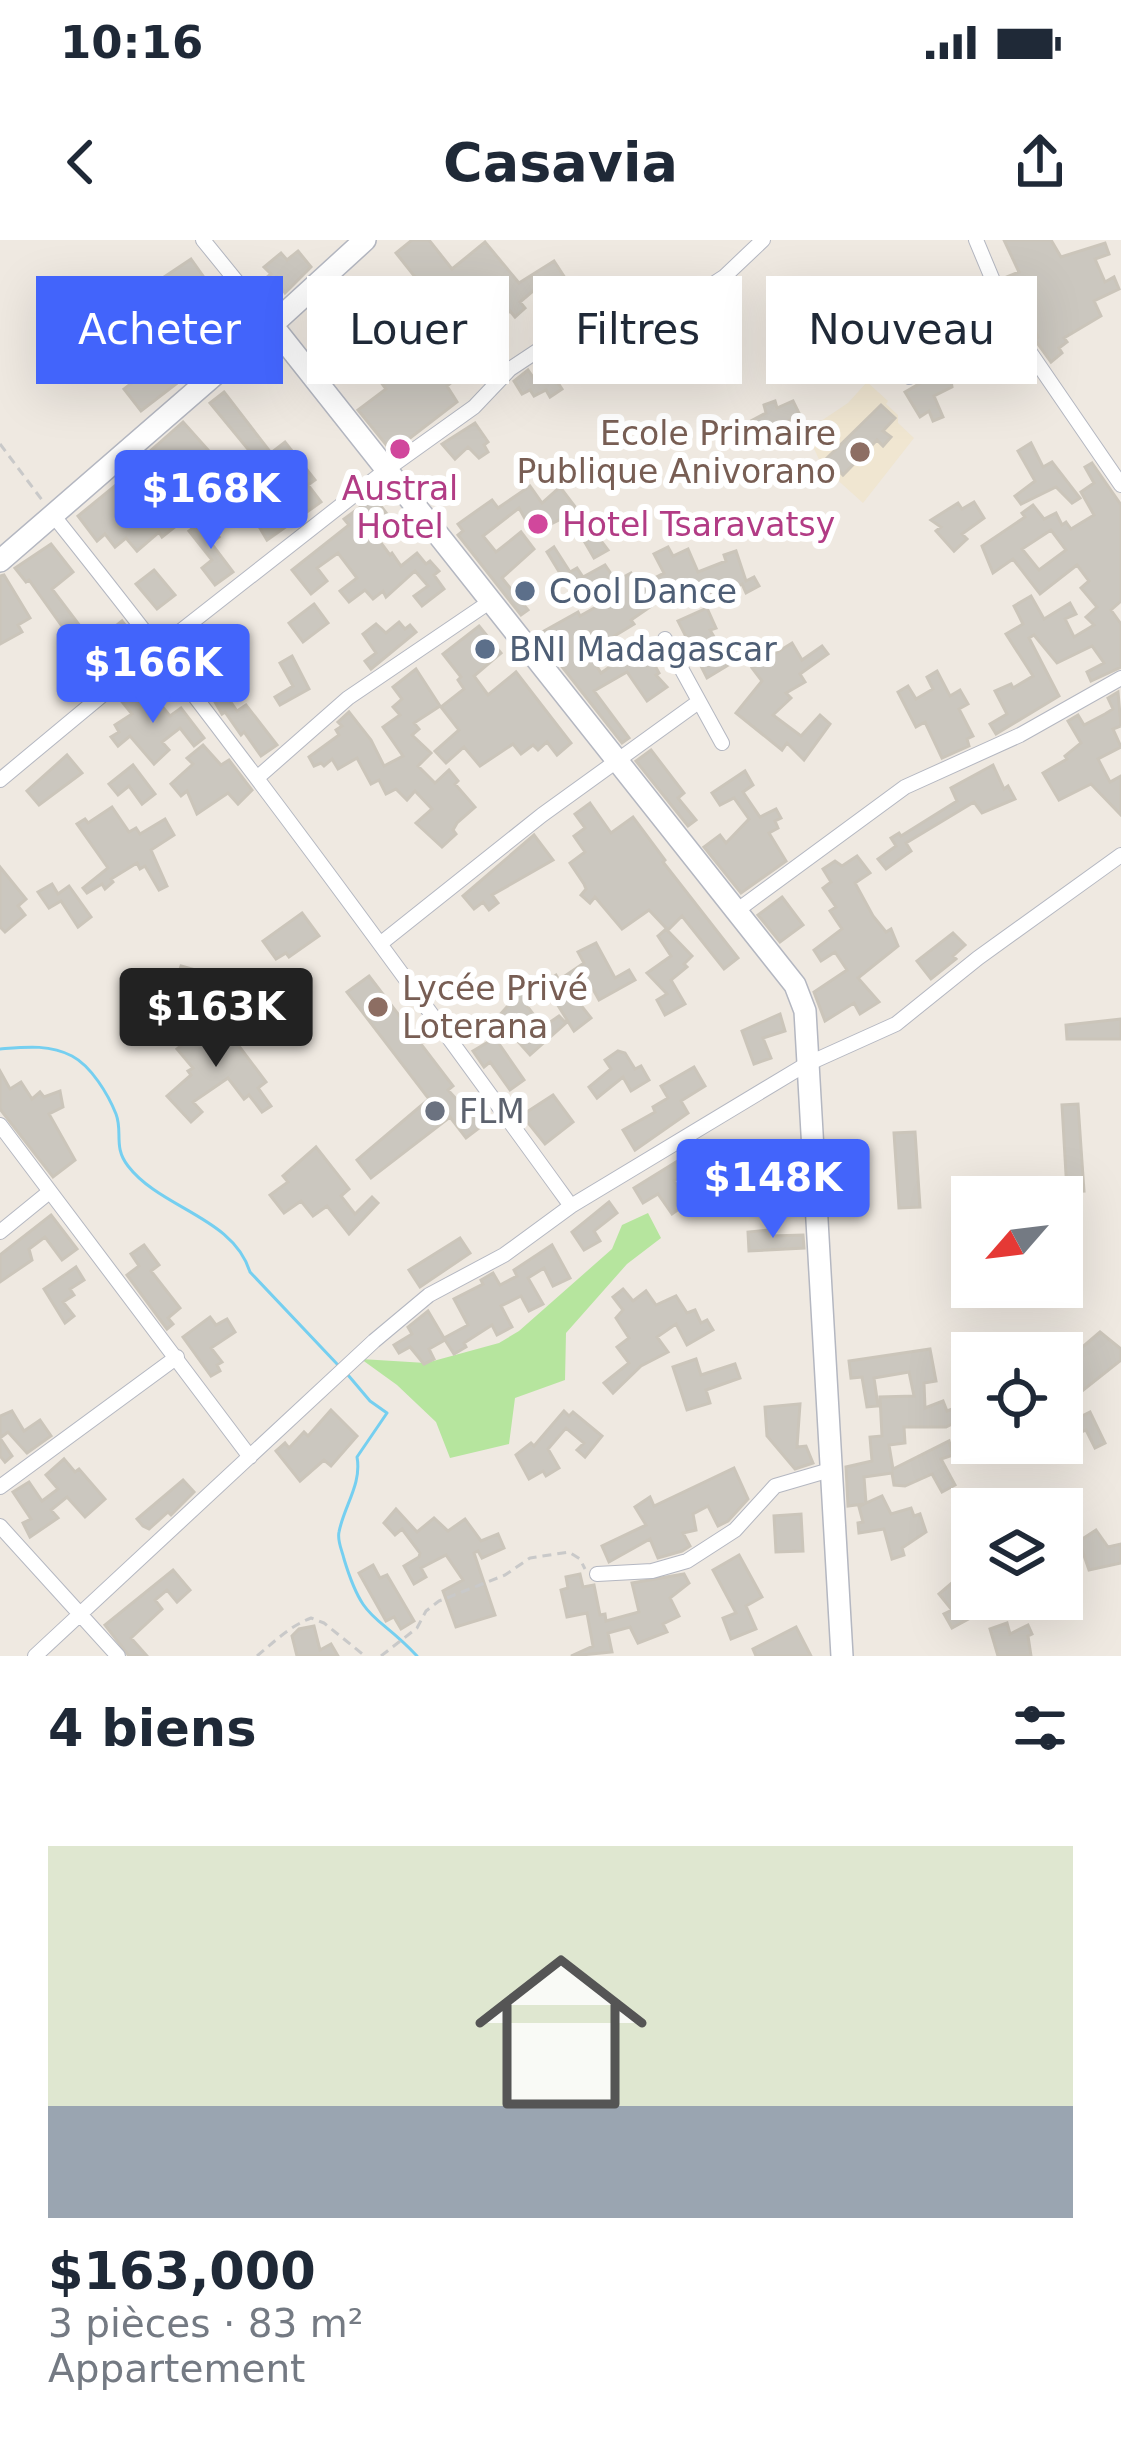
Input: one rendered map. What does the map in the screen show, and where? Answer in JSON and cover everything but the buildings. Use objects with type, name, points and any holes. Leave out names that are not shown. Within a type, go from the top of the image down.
[{"type":"main road","points":[[283,315],[365,240]]},
{"type":"main road","points":[[283,339],[795,986],[805,1011],[842,1656]]},
{"type":"main road","points":[[0,561],[204,384]]},
{"type":"street","points":[[203,240],[232,276]]},
{"type":"street","points":[[0,780],[386,470],[474,407],[510,369],[614,300],[693,296],[724,277],[763,240]]},
{"type":"street","points":[[976,240],[991,276]]},
{"type":"street","points":[[1037,360],[1121,485]]},
{"type":"street","points":[[52,515],[160,648],[572,1206]]},
{"type":"street","points":[[257,778],[348,698],[491,602]]},
{"type":"street","points":[[665,639],[722,742]]},
{"type":"street","points":[[735,912],[905,788],[1020,735],[1121,678]]},
{"type":"street","points":[[380,944],[542,815],[697,703]]},
{"type":"street","points":[[35,1656],[374,1340],[429,1295],[504,1256],[572,1206],[805,1065],[896,1024],[977,958],[1121,854]]},
{"type":"street","points":[[0,1125],[250,1456]]},
{"type":"street","points":[[0,1232],[48,1192]]},
{"type":"street","points":[[0,1487],[177,1357]]},
{"type":"street","points":[[597,1574],[652,1571],[687,1561],[735,1530],[775,1486],[830,1470]]},
{"type":"street","points":[[0,1526],[118,1656]]},
{"type":"path","points":[[0,444],[52,515]]},
{"type":"path","points":[[381,1656],[417,1628],[426,1611],[439,1601],[505,1575],[530,1558],[569,1552],[580,1558],[586,1572],[597,1574]]},
{"type":"path","points":[[257,1656],[284,1638],[289,1628],[310,1618],[364,1656]]},
{"type":"shaded area","name":"Ecole Primaire Publique Anivorano","points":[[869,384],[888,401],[898,423],[914,438],[863,503],[822,466],[806,431]]},
{"type":"green space","points":[[648,1213],[661,1238],[627,1264],[566,1333],[565,1380],[515,1398],[509,1444],[450,1458],[436,1422],[361,1359],[426,1363],[499,1343],[612,1249],[622,1225]]},
{"type":"waterway","points":[[0,1049],[55,1050],[86,1066],[116,1114],[121,1152],[128,1166],[142,1181],[228,1238],[250,1272],[338,1365]]},
{"type":"waterway","points":[[348,1375],[387,1413],[357,1457],[357,1476],[339,1532],[340,1546],[365,1607],[417,1656]]},
{"type":"place","name":"Austral Hotel","points":[[400,449]]},
{"type":"place","name":"Ecole Primaire Publique Anivorano","points":[[860,452]]},
{"type":"place","name":"Hotel Tsaravatsy","points":[[538,524]]},
{"type":"place","name":"Cool Dance","points":[[525,591]]},
{"type":"place","name":"BNI Madagascar","points":[[485,649]]},
{"type":"place","name":"Lycée Privé Loterana","points":[[378,1007]]},
{"type":"place","name":"FLM","points":[[435,1111]]}]
